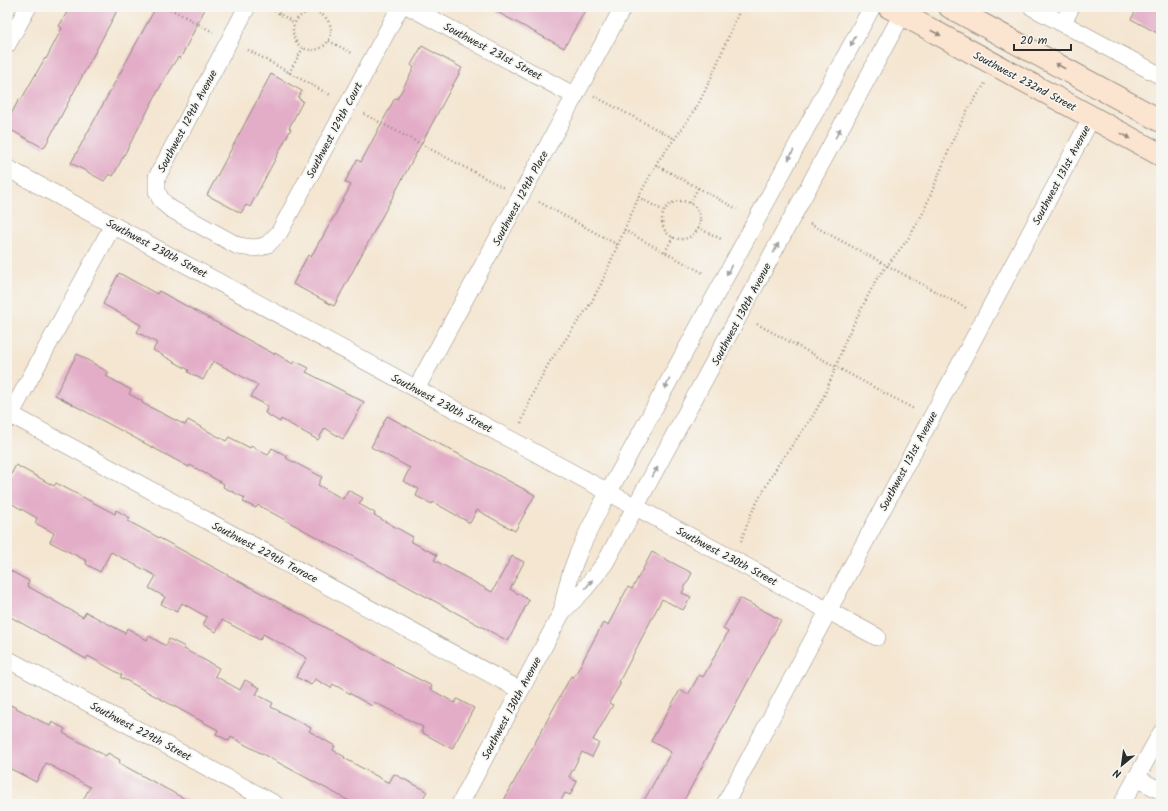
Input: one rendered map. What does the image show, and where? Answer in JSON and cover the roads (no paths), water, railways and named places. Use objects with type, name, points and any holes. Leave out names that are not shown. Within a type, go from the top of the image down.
[{"type":"street","points":[[7,45],[28,7]]},
{"type":"street","name":"Southwest 129th Avenue","points":[[248,7],[157,177],[156,184],[160,198],[171,209],[238,246],[253,248],[261,246]]},
{"type":"street","name":"Southwest 129th Court","points":[[261,246],[268,244],[279,233],[400,7]]},
{"type":"street","name":"Southwest 231st Street","points":[[410,7],[584,95]]},
{"type":"street","name":"Southwest 129th Place","points":[[416,389],[584,95],[623,7]]},
{"type":"street","name":"Southwest 130th Avenue","points":[[562,612],[565,590],[575,559],[608,493],[872,7]]},
{"type":"street","points":[[950,7],[1161,121]]},
{"type":"street","points":[[1032,7],[1161,76]]},
{"type":"street","points":[[1063,24],[1071,7]]},
{"type":"street","name":"Southwest 130th Avenue","points":[[460,804],[562,612],[584,590],[605,563],[636,507],[899,9]]},
{"type":"street","name":"Southwest 232nd Street","points":[[899,9],[1161,155]]},
{"type":"street","name":"Southwest 131st Avenue","points":[[724,804],[1092,117]]},
{"type":"street","name":"Southwest 230th Street","points":[[7,168],[877,637]]},
{"type":"street","points":[[9,417],[113,224]]},
{"type":"street","name":"Southwest 229th Terrace","points":[[9,417],[520,690]]},
{"type":"street","name":"Southwest 229th Street","points":[[7,659],[275,804]]},
{"type":"street","points":[[1122,804],[1161,733]]},
{"type":"street","points":[[1136,778],[1161,791]]}]
